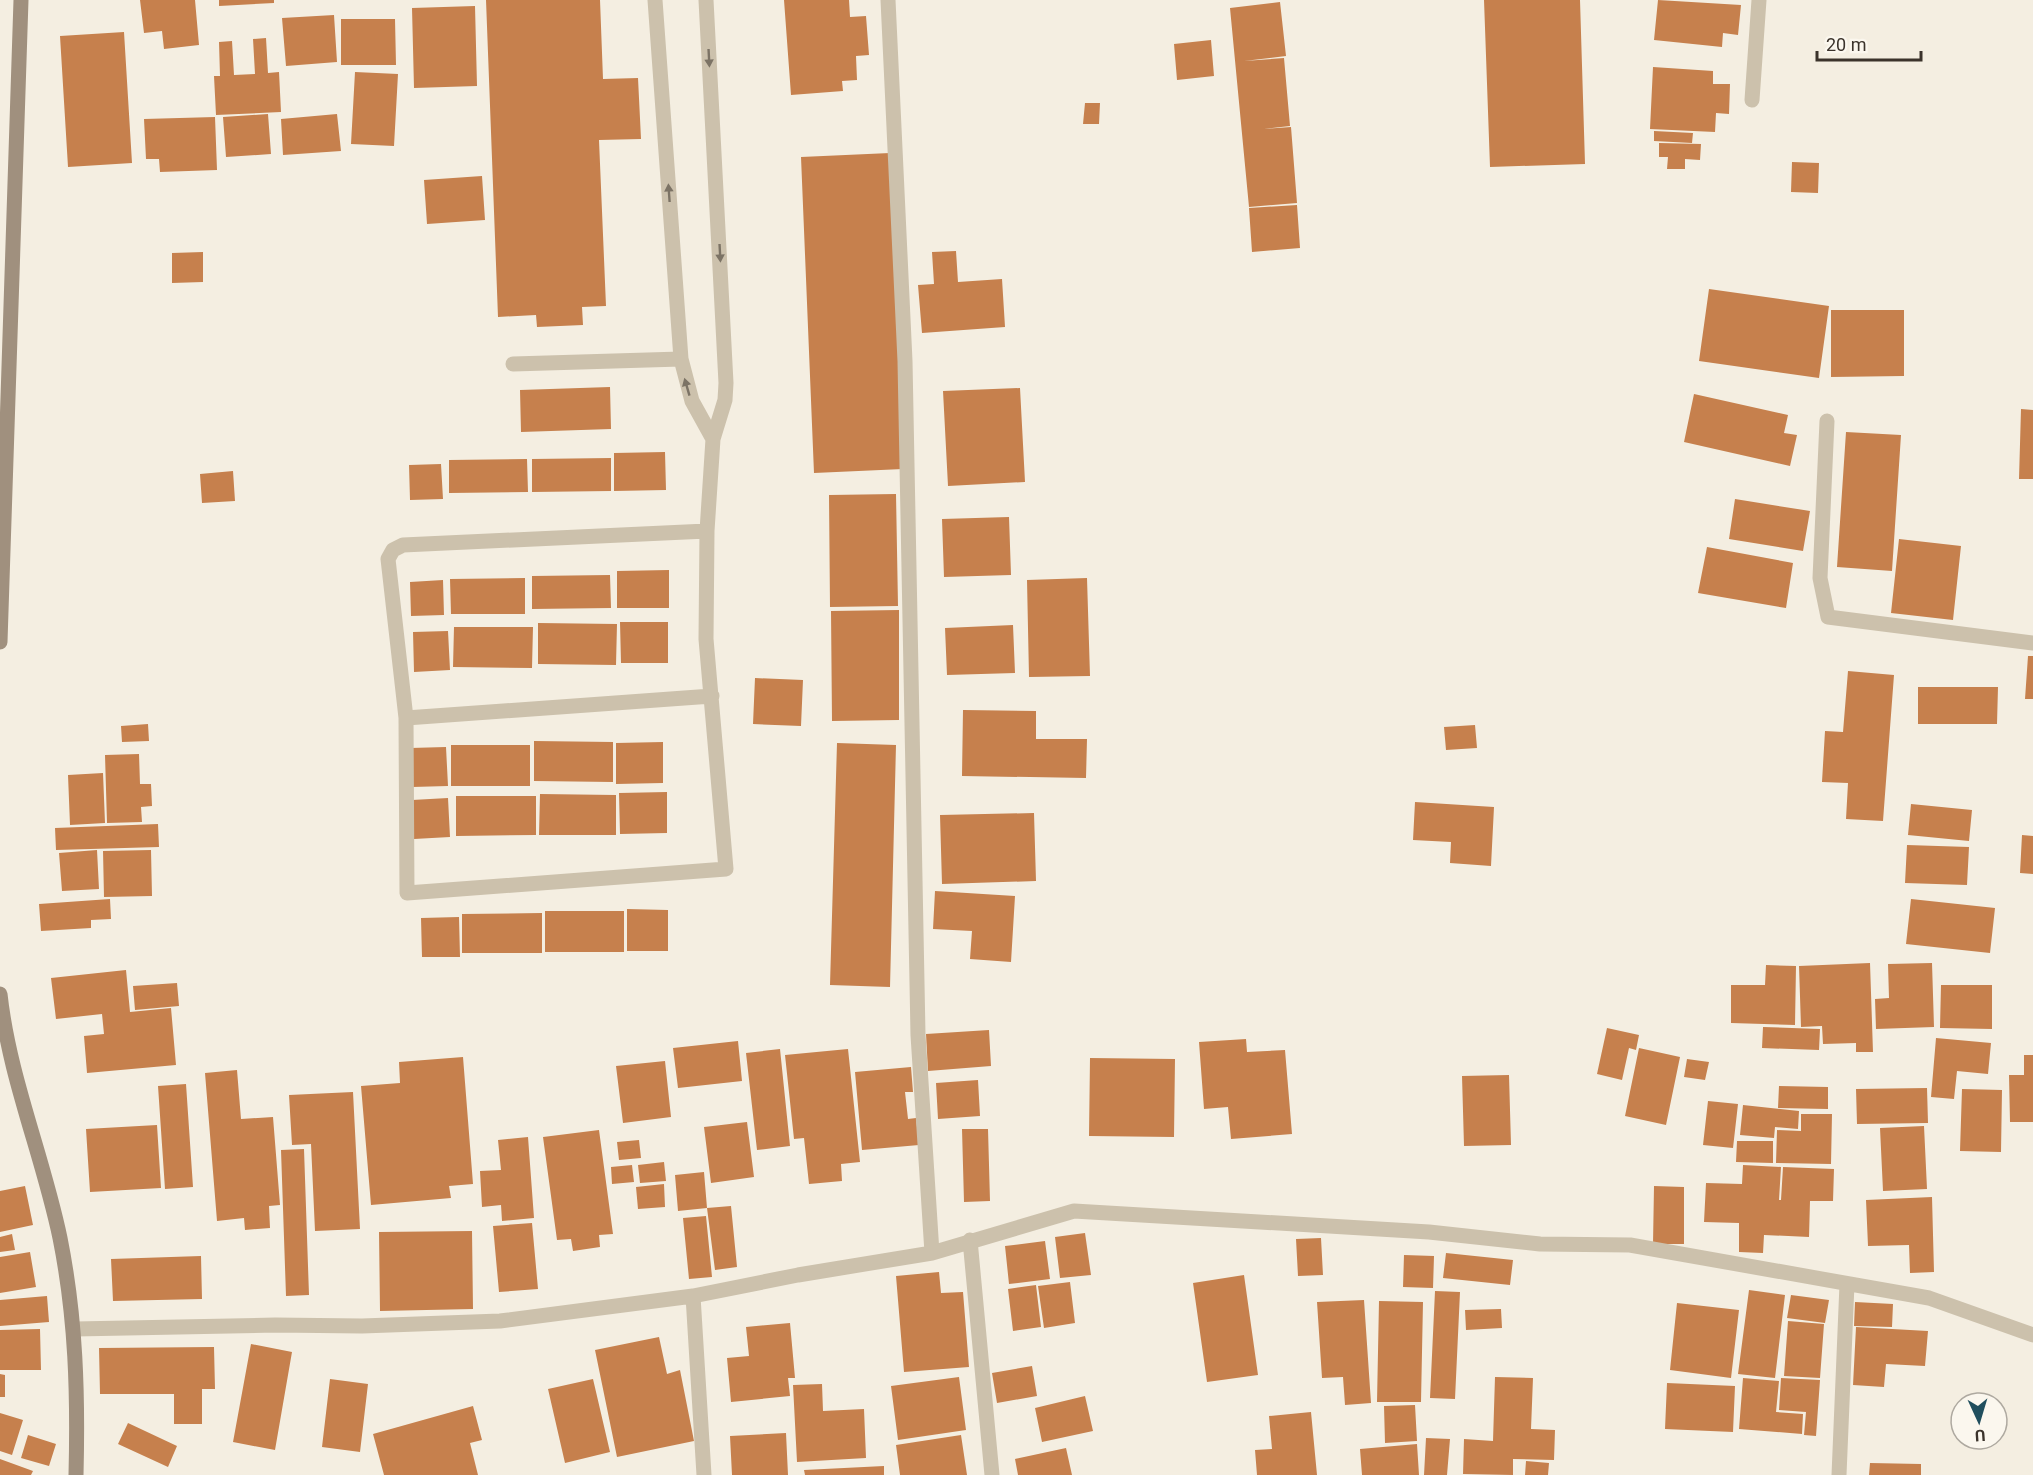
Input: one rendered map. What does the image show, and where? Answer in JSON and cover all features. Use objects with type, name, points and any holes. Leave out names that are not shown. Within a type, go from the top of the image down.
[{"type":"street","points":[[0,642],[21,0]]},
{"type":"street","points":[[655,0],[681,359],[692,401],[713,439]]},
{"type":"street","points":[[706,0],[726,383],[724,400],[713,439],[707,531],[705,639],[726,869],[407,893],[406,718],[388,559],[393,550],[403,545],[707,531]]},
{"type":"street","points":[[888,0],[905,361],[918,1035],[932,1253]]},
{"type":"street","points":[[1752,100],[1759,0]]},
{"type":"street","points":[[513,364],[681,359]]},
{"type":"street","points":[[1827,421],[1820,578],[1828,617],[2033,643]]},
{"type":"street","points":[[406,718],[712,696]]},
{"type":"street","points":[[0,994],[14,1065],[60,1237],[75,1329],[76,1475]]},
{"type":"street","points":[[75,1329],[275,1325],[362,1326],[500,1321],[693,1296],[932,1253],[1074,1211],[1429,1232],[1540,1244],[1630,1245],[1929,1298],[2033,1335]]},
{"type":"street","points":[[970,1240],[992,1475]]},
{"type":"street","points":[[1839,1475],[1847,1284]]},
{"type":"street","points":[[693,1296],[704,1475]]},
{"type":"building","points":[[140,0],[195,0],[199,45],[164,49],[162,31],[144,33]]},
{"type":"building","points":[[219,0],[274,0],[274,3],[219,6]]},
{"type":"building","points":[[486,0],[600,0],[603,79],[638,78],[641,139],[599,140],[606,306],[582,307],[583,325],[537,327],[536,315],[498,317]]},
{"type":"building","points":[[784,0],[849,0],[850,17],[866,16],[869,55],[856,56],[857,80],[842,81],[843,91],[791,95]]},
{"type":"building","points":[[1484,0],[1580,0],[1585,164],[1490,167]]},
{"type":"building","points":[[1658,0],[1741,5],[1738,35],[1723,33],[1722,47],[1654,40]]},
{"type":"building","points":[[1280,2],[1286,56],[1244,61],[1284,58],[1290,126],[1264,129],[1291,127],[1297,203],[1249,207],[1230,8]]},
{"type":"building","points":[[475,6],[477,86],[414,88],[412,8]]},
{"type":"building","points":[[334,15],[337,62],[286,66],[282,18]]},
{"type":"building","points":[[341,19],[395,19],[396,65],[341,65]]},
{"type":"building","points":[[124,32],[132,163],[68,167],[60,36]]},
{"type":"building","points":[[266,38],[268,73],[279,72],[281,112],[216,115],[214,76],[220,76],[219,42],[232,41],[234,75],[255,74],[253,39]]},
{"type":"building","points":[[1211,40],[1214,76],[1177,80],[1174,44]]},
{"type":"building","points":[[1653,67],[1713,71],[1713,84],[1730,84],[1729,114],[1716,113],[1715,132],[1650,129]]},
{"type":"building","points":[[355,72],[398,74],[394,146],[351,144]]},
{"type":"building","points":[[1085,103],[1100,103],[1099,124],[1083,124]]},
{"type":"building","points":[[268,114],[271,154],[226,157],[223,117]]},
{"type":"building","points":[[337,114],[341,151],[283,155],[281,119]]},
{"type":"building","points":[[215,117],[217,170],[160,172],[159,159],[146,159],[144,119]]},
{"type":"building","points":[[1654,131],[1693,133],[1692,143],[1654,141]]},
{"type":"building","points":[[1659,143],[1701,144],[1700,160],[1685,159],[1685,169],[1667,169],[1668,157],[1659,157]]},
{"type":"building","points":[[890,153],[903,469],[814,473],[801,157]]},
{"type":"building","points":[[1792,162],[1819,163],[1818,193],[1791,192]]},
{"type":"building","points":[[482,176],[485,220],[427,224],[424,180]]},
{"type":"building","points":[[1297,205],[1300,248],[1252,252],[1249,208]]},
{"type":"building","points":[[956,251],[958,282],[1002,279],[1005,327],[922,333],[918,285],[934,284],[932,252]]},
{"type":"building","points":[[203,252],[203,282],[172,283],[172,253]]},
{"type":"building","points":[[1709,289],[1829,306],[1819,378],[1699,361]]},
{"type":"building","points":[[1831,310],[1904,310],[1904,376],[1831,377]]},
{"type":"building","points":[[610,387],[611,429],[521,432],[520,390]]},
{"type":"building","points":[[1020,388],[1025,482],[948,486],[943,391]]},
{"type":"building","points":[[1694,394],[1788,415],[1784,433],[1797,435],[1790,466],[1684,442]]},
{"type":"building","points":[[2021,409],[2033,410],[2033,479],[2019,479]]},
{"type":"building","points":[[1846,432],[1901,435],[1892,571],[1837,567]]},
{"type":"building","points":[[665,452],[666,490],[614,491],[614,453]]},
{"type":"building","points":[[611,458],[611,491],[532,492],[532,459]]},
{"type":"building","points":[[527,459],[528,492],[449,493],[449,460]]},
{"type":"building","points":[[441,464],[443,499],[410,500],[409,465]]},
{"type":"building","points":[[233,471],[235,501],[202,503],[200,474]]},
{"type":"building","points":[[896,494],[898,606],[830,607],[829,495]]},
{"type":"building","points":[[1735,499],[1810,511],[1803,551],[1729,539]]},
{"type":"building","points":[[1009,517],[1011,575],[944,577],[942,519]]},
{"type":"building","points":[[1899,539],[1961,546],[1953,620],[1891,613]]},
{"type":"building","points":[[1707,547],[1793,563],[1786,608],[1698,593]]},
{"type":"building","points":[[669,570],[669,608],[617,608],[617,571]]},
{"type":"building","points":[[610,575],[611,608],[532,609],[532,576]]},
{"type":"building","points":[[525,578],[525,614],[451,614],[450,579]]},
{"type":"building","points":[[1087,578],[1090,676],[1029,677],[1027,580]]},
{"type":"building","points":[[443,580],[444,615],[411,616],[410,582]]},
{"type":"building","points":[[899,610],[899,720],[832,721],[831,611]]},
{"type":"building","points":[[620,622],[668,622],[668,663],[621,663]]},
{"type":"building","points":[[538,623],[617,624],[616,665],[538,664]]},
{"type":"building","points":[[1013,625],[1015,673],[947,675],[945,628]]},
{"type":"building","points":[[454,627],[533,627],[532,668],[453,667]]},
{"type":"building","points":[[448,631],[450,670],[414,672],[413,632]]},
{"type":"building","points":[[2028,656],[2033,656],[2033,699],[2025,699]]},
{"type":"building","points":[[1848,671],[1894,675],[1883,821],[1846,819],[1848,783],[1822,782],[1825,731],[1843,732]]},
{"type":"building","points":[[755,678],[803,680],[801,726],[753,724]]},
{"type":"building","points":[[1918,687],[1998,687],[1997,724],[1918,724]]},
{"type":"building","points":[[963,710],[1036,711],[1036,739],[1087,739],[1086,778],[962,776]]},
{"type":"building","points":[[148,724],[149,741],[122,742],[121,726]]},
{"type":"building","points":[[1475,725],[1477,748],[1446,750],[1444,727]]},
{"type":"building","points":[[534,741],[613,742],[613,782],[534,781]]},
{"type":"building","points":[[663,742],[663,783],[616,784],[616,743]]},
{"type":"building","points":[[837,743],[896,745],[890,987],[830,985]]},
{"type":"building","points":[[451,745],[530,745],[530,786],[451,786]]},
{"type":"building","points":[[446,747],[448,786],[412,787],[410,748]]},
{"type":"building","points":[[139,754],[140,784],[151,784],[152,806],[141,807],[142,822],[107,823],[105,755]]},
{"type":"building","points":[[103,773],[105,823],[70,825],[68,775]]},
{"type":"building","points":[[667,792],[667,833],[620,834],[619,793]]},
{"type":"building","points":[[540,794],[616,795],[616,835],[539,835]]},
{"type":"building","points":[[456,796],[536,796],[536,835],[456,836]]},
{"type":"building","points":[[448,798],[450,837],[414,839],[412,800]]},
{"type":"building","points":[[1415,802],[1494,807],[1491,866],[1450,863],[1451,842],[1413,840]]},
{"type":"building","points":[[1911,804],[1972,810],[1969,841],[1908,835]]},
{"type":"building","points":[[1034,813],[1036,881],[942,884],[940,815]]},
{"type":"building","points":[[158,824],[159,847],[56,850],[55,828]]},
{"type":"building","points":[[2022,835],[2033,836],[2033,874],[2020,873]]},
{"type":"building","points":[[1907,845],[1969,847],[1967,885],[1905,883]]},
{"type":"building","points":[[97,850],[99,889],[62,891],[59,853]]},
{"type":"building","points":[[151,850],[152,896],[104,897],[103,851]]},
{"type":"building","points":[[935,891],[1015,896],[1011,962],[970,959],[972,931],[933,929]]},
{"type":"building","points":[[110,899],[111,919],[91,920],[91,928],[41,931],[39,904]]},
{"type":"building","points":[[1911,899],[1995,908],[1990,953],[1906,944]]},
{"type":"building","points":[[627,909],[668,910],[668,951],[627,951]]},
{"type":"building","points":[[545,911],[624,911],[624,952],[545,952]]},
{"type":"building","points":[[542,913],[542,953],[462,953],[462,914]]},
{"type":"building","points":[[459,917],[460,957],[422,957],[421,918]]},
{"type":"building","points":[[1870,963],[1873,1052],[1856,1052],[1856,1043],[1823,1044],[1822,1026],[1801,1027],[1799,966]]},
{"type":"building","points":[[1932,963],[1934,1027],[1876,1029],[1875,999],[1889,998],[1888,964]]},
{"type":"building","points":[[1766,965],[1796,966],[1795,1025],[1731,1023],[1731,985],[1765,985]]},
{"type":"building","points":[[126,970],[130,1012],[171,1008],[176,1065],[87,1073],[84,1036],[104,1034],[102,1014],[56,1019],[51,978]]},
{"type":"building","points":[[177,983],[179,1006],[135,1010],[133,986]]},
{"type":"building","points":[[1941,985],[1992,985],[1992,1029],[1940,1028]]},
{"type":"building","points":[[1763,1027],[1820,1029],[1819,1050],[1762,1048]]},
{"type":"building","points":[[1607,1028],[1639,1035],[1636,1050],[1629,1048],[1622,1080],[1597,1074]]},
{"type":"building","points":[[989,1030],[991,1066],[928,1071],[926,1034]]},
{"type":"building","points":[[1936,1038],[1991,1043],[1988,1074],[1957,1071],[1954,1099],[1931,1097]]},
{"type":"building","points":[[1246,1039],[1247,1052],[1285,1050],[1292,1134],[1231,1139],[1228,1107],[1204,1109],[1199,1042]]},
{"type":"building","points":[[738,1041],[742,1081],[678,1088],[673,1048]]},
{"type":"building","points":[[1639,1048],[1680,1057],[1666,1125],[1625,1116]]},
{"type":"building","points":[[780,1049],[790,1146],[757,1150],[746,1053]]},
{"type":"building","points":[[848,1049],[860,1162],[841,1164],[842,1181],[809,1184],[804,1138],[794,1139],[785,1055]]},
{"type":"building","points":[[2024,1055],[2033,1055],[2033,1122],[2010,1122],[2009,1075],[2024,1075]]},
{"type":"building","points":[[463,1057],[473,1184],[449,1186],[451,1198],[371,1205],[361,1086],[400,1083],[399,1062]]},
{"type":"building","points":[[1090,1058],[1175,1059],[1174,1137],[1089,1136]]},
{"type":"building","points":[[1687,1059],[1709,1062],[1705,1080],[1684,1077]]},
{"type":"building","points":[[665,1061],[671,1117],[623,1123],[616,1066]]},
{"type":"building","points":[[911,1067],[913,1092],[905,1092],[908,1119],[916,1118],[919,1145],[862,1150],[855,1072]]},
{"type":"building","points":[[237,1070],[241,1119],[273,1117],[280,1205],[269,1206],[270,1228],[245,1230],[244,1218],[217,1221],[205,1073]]},
{"type":"building","points":[[1509,1075],[1511,1145],[1464,1146],[1462,1076]]},
{"type":"building","points":[[978,1080],[980,1116],[938,1119],[936,1083]]},
{"type":"building","points":[[186,1084],[193,1187],[165,1189],[158,1086]]},
{"type":"building","points":[[1779,1086],[1828,1087],[1828,1109],[1778,1108]]},
{"type":"building","points":[[1927,1088],[1928,1123],[1857,1124],[1856,1089]]},
{"type":"building","points":[[1962,1089],[2002,1090],[2001,1152],[1960,1151]]},
{"type":"building","points":[[353,1092],[360,1229],[315,1231],[311,1144],[292,1145],[289,1095]]},
{"type":"building","points":[[1708,1101],[1738,1104],[1733,1148],[1703,1145]]},
{"type":"building","points":[[1743,1105],[1799,1111],[1798,1129],[1775,1127],[1774,1138],[1740,1135]]},
{"type":"building","points":[[1801,1114],[1832,1114],[1831,1164],[1776,1163],[1777,1130],[1801,1131]]},
{"type":"building","points":[[747,1122],[754,1177],[711,1183],[704,1127]]},
{"type":"building","points":[[157,1125],[161,1188],[90,1192],[86,1129]]},
{"type":"building","points":[[1924,1126],[1927,1189],[1883,1191],[1880,1128]]},
{"type":"building","points":[[962,1129],[988,1129],[990,1201],[964,1202]]},
{"type":"building","points":[[599,1130],[613,1234],[599,1235],[600,1247],[573,1251],[571,1239],[557,1240],[543,1137]]},
{"type":"building","points":[[528,1137],[534,1218],[502,1221],[501,1205],[482,1207],[480,1171],[501,1170],[498,1140]]},
{"type":"building","points":[[639,1140],[641,1158],[619,1160],[617,1142]]},
{"type":"building","points":[[1737,1141],[1773,1141],[1773,1163],[1736,1162]]},
{"type":"building","points":[[304,1149],[309,1295],[286,1296],[281,1150]]},
{"type":"building","points":[[664,1162],[666,1181],[640,1183],[638,1165]]},
{"type":"building","points":[[632,1165],[634,1182],[612,1184],[611,1167]]},
{"type":"building","points":[[1743,1165],[1781,1167],[1779,1200],[1781,1200],[1783,1167],[1834,1169],[1833,1201],[1810,1201],[1809,1237],[1764,1235],[1763,1253],[1739,1252],[1739,1223],[1704,1222],[1706,1183],[1742,1184]]},
{"type":"building","points":[[704,1172],[707,1208],[678,1211],[675,1175]]},
{"type":"building","points":[[664,1184],[665,1207],[638,1209],[636,1187]]},
{"type":"building","points":[[25,1186],[33,1225],[0,1232],[0,1191]]},
{"type":"building","points":[[1654,1186],[1684,1187],[1684,1244],[1653,1244]]},
{"type":"building","points":[[1932,1197],[1934,1272],[1910,1273],[1909,1245],[1868,1246],[1866,1200]]},
{"type":"building","points":[[731,1206],[737,1267],[715,1270],[707,1208]]},
{"type":"building","points":[[706,1216],[712,1277],[689,1279],[683,1218]]},
{"type":"building","points":[[532,1223],[538,1289],[499,1292],[493,1226]]},
{"type":"building","points":[[472,1231],[473,1309],[380,1311],[379,1232]]},
{"type":"building","points":[[1085,1233],[1091,1275],[1060,1278],[1055,1237]]},
{"type":"building","points":[[12,1234],[15,1250],[0,1252],[0,1237]]},
{"type":"building","points":[[1321,1238],[1323,1275],[1298,1276],[1296,1239]]},
{"type":"building","points":[[1045,1241],[1050,1279],[1009,1284],[1005,1246]]},
{"type":"building","points":[[30,1252],[36,1287],[0,1293],[0,1257]]},
{"type":"building","points":[[1446,1253],[1513,1260],[1510,1285],[1443,1278]]},
{"type":"building","points":[[1404,1255],[1434,1256],[1433,1288],[1403,1287]]},
{"type":"building","points":[[201,1256],[202,1299],[113,1301],[111,1259]]},
{"type":"building","points":[[939,1272],[941,1293],[963,1292],[969,1367],[904,1372],[896,1276]]},
{"type":"building","points":[[1244,1275],[1258,1375],[1207,1382],[1193,1283]]},
{"type":"building","points":[[1070,1282],[1075,1323],[1044,1328],[1038,1286]]},
{"type":"building","points":[[1036,1285],[1041,1327],[1013,1331],[1008,1289]]},
{"type":"building","points":[[1749,1290],[1785,1295],[1775,1378],[1738,1374]]},
{"type":"building","points":[[1435,1291],[1460,1292],[1455,1399],[1430,1398]]},
{"type":"building","points":[[1791,1295],[1829,1300],[1825,1323],[1787,1318]]},
{"type":"building","points":[[47,1296],[49,1322],[0,1326],[0,1300]]},
{"type":"building","points":[[1364,1300],[1371,1403],[1345,1405],[1343,1377],[1322,1378],[1317,1302]]},
{"type":"building","points":[[1379,1301],[1423,1302],[1421,1402],[1377,1402]]},
{"type":"building","points":[[1855,1302],[1893,1304],[1892,1327],[1854,1326]]},
{"type":"building","points":[[1677,1303],[1739,1310],[1731,1378],[1670,1370]]},
{"type":"building","points":[[1501,1309],[1502,1328],[1466,1330],[1465,1310]]},
{"type":"building","points":[[1788,1321],[1824,1324],[1820,1378],[1784,1376]]},
{"type":"building","points":[[790,1323],[795,1378],[788,1378],[790,1396],[731,1402],[727,1358],[749,1356],[746,1327]]},
{"type":"building","points":[[1856,1327],[1928,1331],[1925,1366],[1886,1364],[1884,1387],[1853,1385]]},
{"type":"building","points":[[40,1329],[41,1370],[0,1370],[0,1330]]},
{"type":"building","points":[[659,1337],[667,1374],[680,1370],[694,1441],[617,1457],[595,1350]]},
{"type":"building","points":[[251,1344],[292,1352],[275,1450],[233,1442]]},
{"type":"building","points":[[214,1347],[215,1389],[202,1389],[202,1424],[174,1424],[174,1394],[100,1394],[99,1348]]},
{"type":"building","points":[[1032,1366],[1037,1396],[997,1403],[992,1373]]},
{"type":"building","points":[[0,1374],[5,1375],[5,1397],[0,1397]]},
{"type":"building","points":[[959,1377],[966,1430],[898,1440],[891,1386]]},
{"type":"building","points":[[1495,1377],[1533,1378],[1531,1429],[1555,1430],[1554,1460],[1513,1459],[1513,1475],[1463,1474],[1464,1439],[1493,1441]]},
{"type":"building","points":[[1743,1378],[1779,1381],[1776,1412],[1803,1414],[1802,1434],[1739,1429]]},
{"type":"building","points":[[1781,1378],[1820,1380],[1816,1436],[1804,1435],[1806,1412],[1779,1410]]},
{"type":"building","points":[[330,1379],[368,1384],[360,1452],[322,1447]]},
{"type":"building","points":[[593,1379],[610,1452],[565,1463],[548,1389]]},
{"type":"building","points":[[1667,1383],[1735,1386],[1733,1432],[1665,1429]]},
{"type":"building","points":[[822,1384],[823,1411],[864,1409],[866,1458],[797,1462],[793,1385]]},
{"type":"building","points":[[1085,1396],[1093,1431],[1042,1442],[1035,1408]]},
{"type":"building","points":[[1415,1405],[1417,1441],[1385,1443],[1384,1406]]},
{"type":"building","points":[[473,1406],[482,1440],[470,1443],[478,1475],[384,1475],[373,1434]]},
{"type":"building","points":[[1311,1412],[1317,1475],[1257,1475],[1255,1450],[1272,1449],[1269,1416]]},
{"type":"building","points":[[0,1413],[23,1420],[12,1455],[0,1451]]},
{"type":"building","points":[[128,1423],[177,1446],[168,1467],[118,1444]]},
{"type":"building","points":[[786,1433],[788,1475],[732,1475],[730,1436]]},
{"type":"building","points":[[28,1435],[56,1444],[49,1466],[21,1458]]},
{"type":"building","points":[[961,1435],[967,1475],[900,1475],[896,1445]]},
{"type":"building","points":[[1426,1438],[1450,1439],[1447,1475],[1424,1475]]},
{"type":"building","points":[[1417,1444],[1419,1475],[1362,1475],[1360,1449]]},
{"type":"building","points":[[1066,1448],[1072,1475],[1018,1475],[1015,1459]]},
{"type":"building","points":[[0,1459],[33,1471],[31,1475],[0,1475]]},
{"type":"building","points":[[1526,1461],[1549,1463],[1548,1475],[1525,1475]]},
{"type":"building","points":[[1870,1463],[1921,1464],[1921,1475],[1869,1475]]},
{"type":"building","points":[[884,1466],[884,1475],[805,1475],[804,1470]]}]
